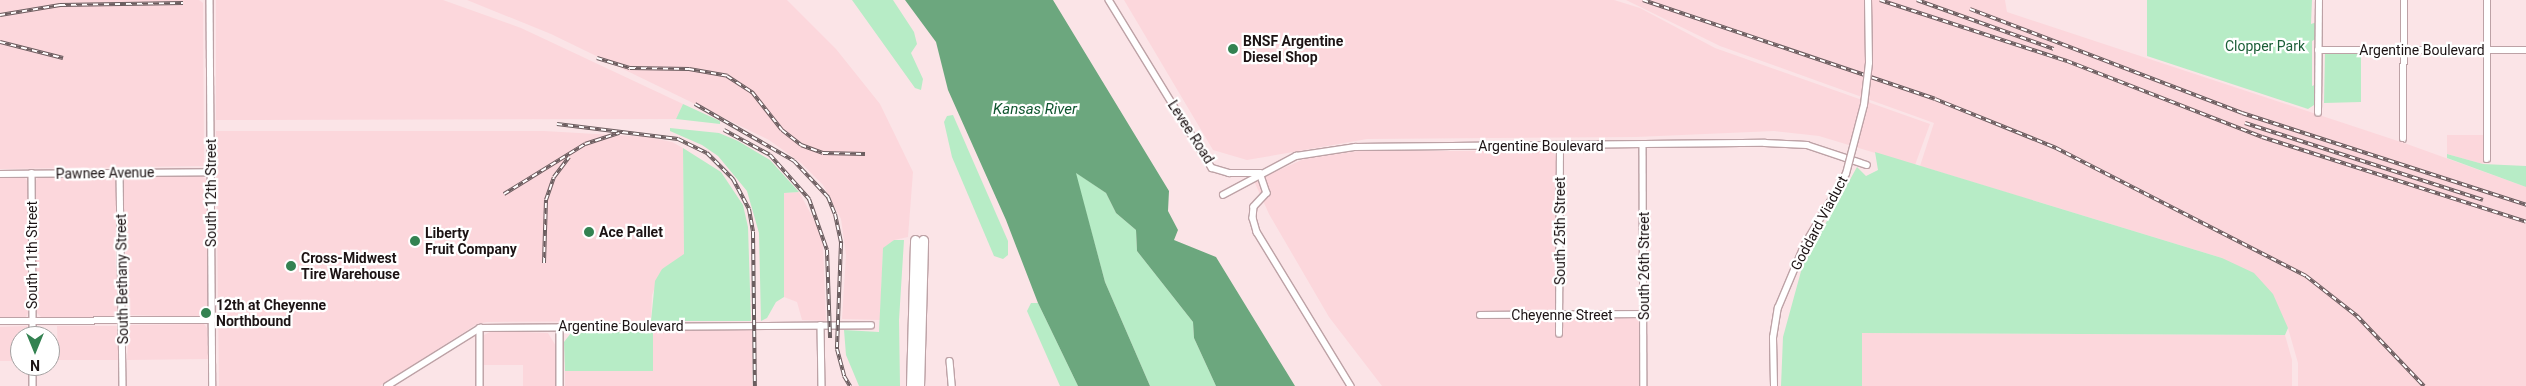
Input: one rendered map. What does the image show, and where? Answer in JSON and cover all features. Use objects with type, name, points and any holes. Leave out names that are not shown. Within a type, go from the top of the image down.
[{"type":"highway","points":[[911,386],[919,240],[920,386]]},
{"type":"street","name":"South 12th Street","points":[[210,0],[213,386]]},
{"type":"street","name":"Levee Road","points":[[1109,0],[1212,168],[1229,173],[1260,173]]},
{"type":"street","name":"Goddard Viaduct","points":[[1774,386],[1773,338],[1778,308],[1804,246],[1846,174],[1864,105],[1869,63],[1868,0]]},
{"type":"street","points":[[2318,113],[2319,0]]},
{"type":"street","points":[[2403,140],[2404,0]]},
{"type":"street","points":[[2487,0],[2487,159]]},
{"type":"street","name":"Argentine Boulevard","points":[[2318,50],[2526,50]]},
{"type":"street","name":"Argentine Boulevard","points":[[1223,195],[1260,173],[1296,156],[1355,147],[1643,146],[1765,143],[1807,145],[1867,165]]},
{"type":"street","name":"South 25th Street","points":[[1559,334],[1560,146]]},
{"type":"street","name":"South 26th Street","points":[[1643,146],[1644,386]]},
{"type":"street","name":"South Bethany Street","points":[[120,172],[123,386]]},
{"type":"street","name":"Pawnee Avenue","points":[[0,174],[211,172]]},
{"type":"street","name":"South 11th Street","points":[[32,173],[33,326]]},
{"type":"street","points":[[1260,173],[1267,193],[1254,207],[1253,218],[1257,232],[1351,386]]},
{"type":"street","name":"Cheyenne Street","points":[[1480,315],[1644,314]]},
{"type":"street","points":[[0,321],[212,320]]},
{"type":"street","points":[[821,325],[822,386]]},
{"type":"street","name":"Argentine Boulevard","points":[[480,328],[871,325]]},
{"type":"street","points":[[560,327],[560,386]]},
{"type":"street","points":[[387,386],[395,384],[480,328]]},
{"type":"street","points":[[480,328],[480,386]]},
{"type":"street","points":[[950,361],[952,386]]},
{"type":"shaded area","points":[[0,0],[199,0],[203,3],[204,166],[0,169]]},
{"type":"shaded area","points":[[216,0],[443,0],[521,28],[683,104],[676,119],[216,120]]},
{"type":"shaded area","points":[[467,0],[787,0],[836,49],[880,104],[913,172],[908,237],[894,240],[883,249],[880,320],[842,319],[846,255],[841,219],[823,185],[801,163],[769,140],[551,34]]},
{"type":"shaded area","points":[[1124,0],[1614,0],[1640,8],[1715,48],[1930,124],[1915,165],[1819,136],[1774,131],[1636,137],[1367,139],[1247,160],[1213,150]]},
{"type":"shaded area","points":[[1626,0],[2005,0],[2007,12],[2407,144],[2526,187],[2526,386],[2298,386],[2298,363],[2288,328],[2222,258],[1920,166],[1934,123],[1720,46]]},
{"type":"shaded area","points":[[216,131],[544,131],[648,137],[672,142],[683,148],[684,255],[662,269],[652,295],[651,321],[487,322],[477,324],[380,386],[219,386]]},
{"type":"shaded area","points":[[2447,135],[2483,135],[2483,164],[2447,154]]},
{"type":"shaded area","points":[[1358,151],[1553,151],[1558,160],[1557,318],[1639,318],[1641,386],[1382,386],[1329,317],[1269,214],[1254,181],[1304,159]]},
{"type":"shaded area","points":[[128,175],[200,175],[207,180],[208,313],[203,317],[127,315],[123,181]]},
{"type":"shaded area","points":[[0,176],[23,176],[28,182],[30,309],[26,317],[0,318]]},
{"type":"shaded area","points":[[39,176],[115,177],[118,190],[119,310],[115,317],[41,317],[36,312],[34,184]]},
{"type":"shaded area","points":[[799,192],[818,227],[823,245],[826,321],[802,320],[797,302],[784,297],[784,193]]},
{"type":"shaded area","points":[[204,324],[207,328],[208,359],[127,360],[129,325]]},
{"type":"shaded area","points":[[60,326],[119,326],[120,360],[60,360]]},
{"type":"shaded area","points":[[0,327],[10,327],[10,361],[0,361]]},
{"type":"shaded area","points":[[752,330],[752,386],[565,386],[565,371],[652,371],[653,331]]},
{"type":"shaded area","points":[[492,331],[548,333],[556,346],[556,386],[523,386],[523,365],[484,365],[484,335]]},
{"type":"shaded area","points":[[1862,333],[2285,335],[2292,360],[2292,386],[1862,386]]},
{"type":"green space","points":[[852,0],[893,0],[914,32],[917,44],[911,53],[923,79],[921,90],[915,88]]},
{"type":"green space","name":"Clopper Park","points":[[2147,0],[2312,0],[2311,24],[2317,22],[2317,38],[2312,41],[2312,86],[2317,84],[2317,103],[2308,109],[2147,56]]},
{"type":"green space","points":[[2325,53],[2361,53],[2361,102],[2324,103]]},
{"type":"green space","points":[[683,104],[720,121],[720,124],[676,119]]},
{"type":"green space","points":[[953,115],[1008,241],[1008,255],[1003,259],[994,256],[952,157],[944,122],[947,116]]},
{"type":"green space","points":[[670,128],[719,133],[738,141],[770,160],[799,192],[784,193],[784,297],[776,302],[767,318],[761,321],[759,233],[747,191],[718,156],[702,145],[670,131]]},
{"type":"green space","points":[[683,148],[721,172],[743,205],[748,227],[751,321],[651,321],[655,281],[662,269],[684,254]]},
{"type":"green space","points":[[1875,152],[2222,258],[2254,273],[2273,294],[2288,328],[2285,335],[1862,333],[1862,386],[1781,386],[1783,337],[1803,264],[1857,167],[1866,176],[1878,170]]},
{"type":"green space","points":[[2447,154],[2483,164],[2526,166],[2526,187],[2447,158]]},
{"type":"green space","points":[[1075,172],[1106,193],[1116,213],[1136,230],[1137,251],[1193,322],[1194,338],[1216,386],[1150,386],[1105,282]]},
{"type":"green space","points":[[894,240],[904,240],[899,320],[900,386],[859,386],[846,355],[844,330],[879,332],[883,248]]},
{"type":"green space","points":[[1031,303],[1038,303],[1078,386],[1060,386],[1027,311]]},
{"type":"green space","points":[[653,331],[653,371],[565,371],[564,342],[571,333]]},
{"type":"water","name":"Kansas River","points":[[905,0],[1053,0],[1169,191],[1168,211],[1178,230],[1174,240],[1216,257],[1295,386],[1216,386],[1194,338],[1193,322],[1137,251],[1136,230],[1116,213],[1106,193],[1076,173],[1105,282],[1150,386],[1078,386],[1038,303],[1006,220],[948,90],[936,42]]},
{"type":"railway","points":[[1643,0],[1935,99],[2056,148],[2306,276],[2357,316],[2424,386]]},
{"type":"railway","points":[[1880,0],[2067,61],[2262,137],[2526,222]]},
{"type":"railway","points":[[1917,0],[2054,49]]},
{"type":"railway","points":[[0,15],[60,5],[183,3]]},
{"type":"railway","points":[[1970,9],[2242,113],[2526,205]]},
{"type":"railway","points":[[0,42],[63,58]]},
{"type":"railway","points":[[597,58],[630,68],[689,69],[727,76],[752,92],[782,130],[801,145],[823,153],[865,154]]},
{"type":"railway","points":[[695,104],[794,161],[828,197],[835,214],[841,243],[837,349],[844,376],[850,386]]},
{"type":"railway","points":[[2245,123],[2483,200]]},
{"type":"railway","points":[[557,124],[678,139],[707,153],[733,179],[749,209],[753,232],[755,386]]},
{"type":"railway","points":[[724,130],[770,155],[809,199],[827,250],[830,338]]},
{"type":"railway","points":[[504,194],[585,144],[619,133]]},
{"type":"railway","points":[[544,263],[546,200],[554,177],[569,157]]},
{"type":"place","name":"BNSF Argentine Diesel Shop","points":[[1233,49]]},
{"type":"place","name":"Ace Pallet","points":[[589,232]]},
{"type":"place","name":"Liberty Fruit Company","points":[[415,241]]},
{"type":"place","name":"Cross-Midwest Tire Warehouse","points":[[291,266]]},
{"type":"place","name":"12th at Cheyenne Northbound","points":[[206,313]]}]
